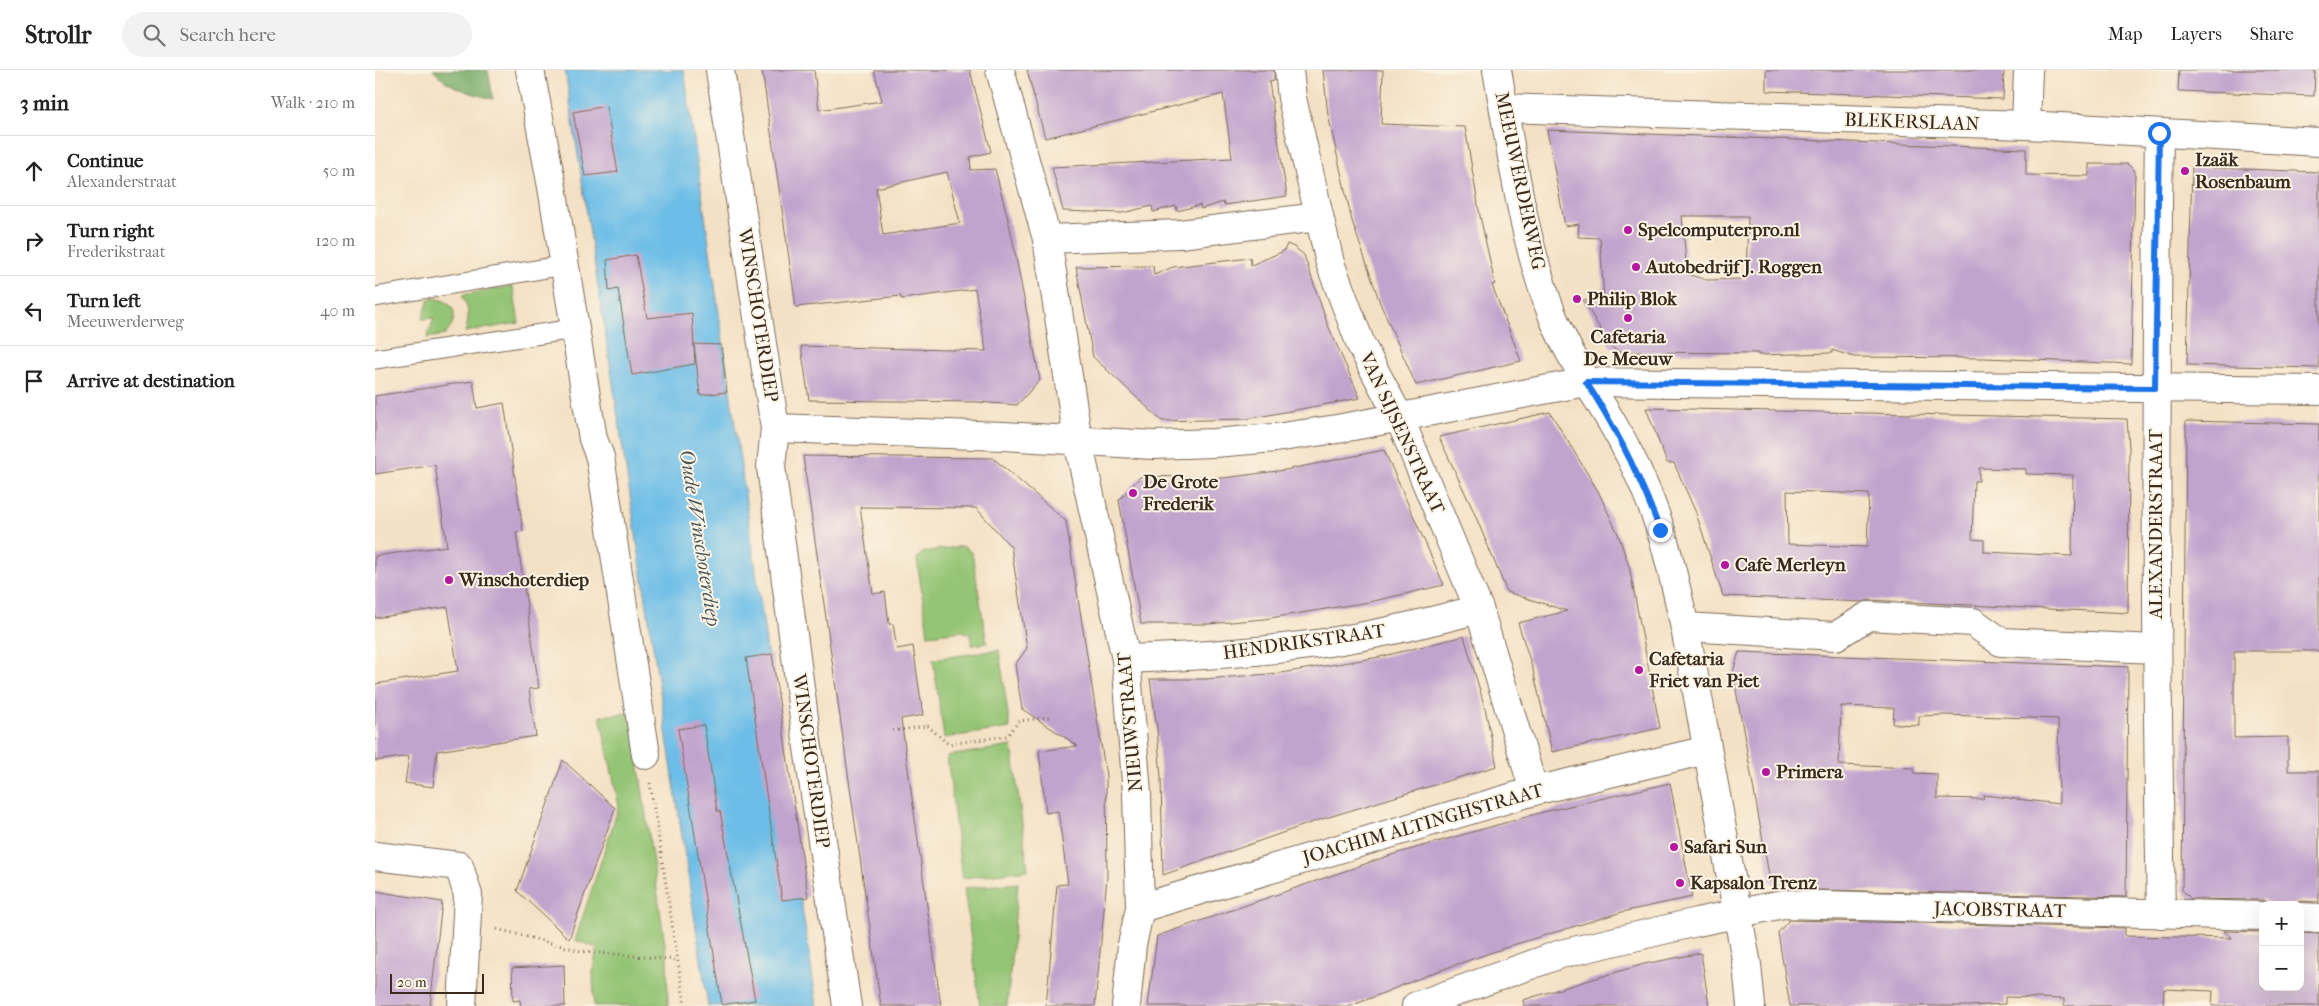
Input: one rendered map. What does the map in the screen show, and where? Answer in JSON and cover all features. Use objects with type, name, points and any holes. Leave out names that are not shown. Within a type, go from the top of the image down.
[{"type":"street","points":[[530,70],[565,265],[593,439],[600,457],[646,756]]},
{"type":"street","name":"WINSCHOTERDIEP","points":[[720,70],[775,428],[771,467],[807,741],[847,1006]]},
{"type":"street","name":"NIEUWSTRAAT","points":[[1000,70],[1047,239],[1078,441],[1126,659],[1137,793],[1140,908],[1133,945],[1126,1006]]},
{"type":"street","name":"VAN SIJSENSTRAAT","points":[[1289,70],[1292,98],[1318,218],[1330,263],[1361,344],[1399,417],[1479,609],[1534,790]]},
{"type":"street","name":"MEEUWERDERWEG","points":[[1497,70],[1513,170],[1527,231],[1539,275],[1554,318],[1586,382],[1626,448],[1643,483],[1660,530],[1686,627],[1747,965],[1751,1006]]},
{"type":"street","points":[[2026,125],[2027,70]]},
{"type":"street","name":"BLEKERSLAAN","points":[[1504,108],[2026,125],[2319,142]]},
{"type":"street","name":"ALEXANDERSTRAAT","points":[[2159,133],[2155,388],[2156,649],[2161,914]]},
{"type":"street","points":[[1047,239],[1180,234],[1318,218]]},
{"type":"street","points":[[775,428],[1004,436],[1153,445],[1275,438],[1337,429],[1586,382],[2319,390]]},
{"type":"street","name":"HENDRIKSTRAAT","points":[[1126,659],[1226,654],[1294,647],[1357,638],[1479,609]]},
{"type":"street","points":[[1686,627],[1836,636],[1867,616],[1973,622],[2001,642],[2156,649]]},
{"type":"street","name":"JOACHIM ALTINGHSTRAAT","points":[[1140,908],[1534,790],[1707,750]]},
{"type":"street","points":[[375,856],[459,866],[468,895],[462,1006]]},
{"type":"street","name":"JACOBSTRAAT","points":[[1416,1006],[1561,954],[1783,904],[2259,916]]},
{"type":"street","points":[[2304,917],[2319,918]]},
{"type":"lane","points":[[375,297],[565,265]]},
{"type":"lane","points":[[375,359],[489,340],[575,329]]},
{"type":"path","points":[[893,730],[928,726],[948,744],[1007,736],[1019,721],[1050,717]]},
{"type":"path","points":[[646,756],[685,1006]]},
{"type":"path","points":[[467,921],[581,951],[678,960]]},
{"type":"green space","points":[[433,70],[488,70],[493,99],[453,86]]},
{"type":"green space","points":[[513,287],[519,323],[465,332],[468,313],[462,295]]},
{"type":"green space","points":[[434,298],[448,303],[452,307],[454,312],[453,323],[445,335],[427,338],[434,318],[422,319],[429,299]]},
{"type":"green space","points":[[964,546],[972,553],[987,643],[972,645],[970,635],[963,631],[928,635],[917,559],[923,552]]},
{"type":"green space","points":[[999,650],[1010,728],[944,738],[933,659]]},
{"type":"green space","points":[[631,713],[667,958],[668,1006],[594,1006],[593,971],[597,948],[575,940],[619,806],[600,716]]},
{"type":"green space","points":[[1012,746],[1028,870],[962,878],[947,756]]},
{"type":"green space","points":[[1018,883],[1007,1006],[980,1006],[964,888]]},
{"type":"water","name":"Oude Winschoterdiep","points":[[565,70],[684,70],[763,620],[791,835],[817,1006],[708,1006]]},
{"type":"building","points":[[762,70],[814,70],[819,110],[882,101],[874,70],[970,70],[991,152],[970,157],[971,170],[995,169],[1010,227],[1040,380],[1017,405],[977,402],[809,400],[801,346],[986,351],[975,289],[901,299],[901,296],[796,307]],"holes":[[[947,172],[960,223],[883,235],[876,188]]]},
{"type":"building","points":[[1027,70],[1274,70],[1274,81],[1269,82],[1287,196],[1224,205],[1223,202],[1201,209],[1200,205],[1177,211],[1176,206],[1153,212],[1152,206],[1122,213],[1063,211],[1052,167],[1232,158],[1223,94],[1045,138]]},
{"type":"building","points":[[1323,70],[1383,70],[1381,124],[1465,127],[1480,216],[1495,284],[1492,285],[1521,361],[1416,385],[1380,303],[1352,221],[1328,115]]},
{"type":"building","points":[[1766,70],[2004,70],[2003,99],[1766,91]]},
{"type":"building","points":[[2179,70],[2315,70],[2314,96],[2178,91]]},
{"type":"building","points":[[606,106],[618,172],[585,176],[573,112]]},
{"type":"building","points":[[1547,130],[2026,149],[2026,175],[2089,176],[2089,164],[2127,164],[2135,171],[2131,364],[1985,358],[1854,357],[1832,350],[1832,353],[1758,355],[1758,353],[1619,352],[1611,347],[1583,300],[1604,300],[1600,238],[1578,237],[1579,224],[1565,226]],"holes":[[[1682,216],[1748,216],[1746,279],[1707,280],[1687,274]]]},
{"type":"building","points":[[2192,167],[2319,172],[2319,368],[2187,365]]},
{"type":"building","points":[[1287,244],[1304,255],[1327,323],[1360,398],[1247,419],[1162,421],[1093,357],[1076,267],[1153,266],[1154,275],[1173,267],[1250,258],[1251,265],[1284,251]]},
{"type":"building","points":[[636,255],[647,318],[692,313],[695,364],[632,375],[618,289],[609,291],[607,260]]},
{"type":"building","points":[[694,344],[721,345],[727,392],[700,395]]},
{"type":"building","name":"Winschoterdiep","points":[[473,381],[477,408],[504,403],[523,531],[516,532],[539,688],[529,689],[536,736],[437,751],[433,787],[405,783],[409,756],[375,761],[375,684],[458,671],[448,607],[375,618],[375,556],[447,546],[435,465],[375,474],[375,396]]},
{"type":"building","points":[[1646,408],[2127,419],[2129,448],[2128,613],[1869,600],[1863,602],[1723,596],[1696,513],[1674,463],[1667,463]],"holes":[[[1979,468],[2026,469],[2026,474],[2073,475],[2072,556],[1984,552],[1984,540],[1972,539],[1974,481],[1979,481]],[[1787,491],[1869,494],[1867,547],[1788,544]]]},
{"type":"building","points":[[1550,412],[1598,491],[1618,534],[1629,566],[1660,728],[1552,752],[1533,670],[1518,623],[1567,611],[1507,592],[1473,510],[1439,437]]},
{"type":"building","points":[[2186,421],[2319,424],[2319,651],[2234,651],[2234,738],[2288,737],[2288,771],[2319,771],[2319,902],[2191,899],[2182,890]]},
{"type":"building","points":[[1384,450],[1444,585],[1369,602],[1264,619],[1208,624],[1141,624],[1119,500],[1141,476],[1224,478],[1285,470]]},
{"type":"building","points":[[803,456],[993,458],[1066,521],[1106,776],[1107,877],[1095,1006],[1046,1006],[1057,885],[1068,884],[1058,811],[1046,813],[1039,751],[1078,746],[1022,709],[1015,665],[1027,648],[1011,547],[976,508],[860,507],[873,594],[885,592],[889,624],[893,624],[897,649],[913,646],[923,715],[901,719],[941,1006],[881,1006]]},
{"type":"building","points":[[1464,636],[1485,708],[1497,766],[1319,820],[1163,875],[1161,777],[1150,679],[1206,679],[1281,673],[1380,657]]},
{"type":"building","points":[[1739,652],[2128,667],[2126,897],[1778,889],[1770,881],[1733,672]],"holes":[[[1841,706],[1894,708],[1893,724],[1919,725],[1919,716],[1945,715],[2058,719],[2059,804],[1984,795],[1983,799],[1937,798],[1937,774],[1914,773],[1914,768],[1839,765]]]},
{"type":"building","points":[[772,654],[808,897],[782,900],[746,658]]},
{"type":"building","points":[[704,725],[717,811],[720,811],[755,1000],[722,1005],[678,729]]},
{"type":"building","points":[[563,760],[615,808],[569,939],[517,891]]},
{"type":"building","points":[[1670,783],[1692,897],[1622,912],[1516,944],[1435,972],[1351,1006],[1148,1006],[1157,936],[1391,855],[1543,812]]},
{"type":"building","points":[[375,891],[442,902],[430,1006],[375,1006]]},
{"type":"building","points":[[1789,920],[2125,928],[2125,936],[2232,938],[2224,931],[2259,932],[2259,991],[2304,991],[2304,933],[2319,934],[2319,1006],[2212,1006],[2213,991],[2164,989],[2163,1006],[2064,1006],[2064,999],[2005,997],[2005,1004],[1969,1006],[1790,1006],[1778,933]]},
{"type":"building","points":[[1701,953],[1709,1006],[1524,1006],[1523,1000],[1593,979],[1644,964]]},
{"type":"building","points":[[564,965],[565,1006],[521,1006],[520,1000],[513,1001],[512,968]]},
{"type":"place","name":"Izaäk Rosenbaum","points":[[2185,171]]},
{"type":"place","name":"Spelcomputerpro.nl","points":[[1628,230]]},
{"type":"place","name":"Autobedrijf J. Roggen","points":[[1636,267]]},
{"type":"place","name":"Philip Blok","points":[[1577,299]]},
{"type":"place","name":"Cafetaria De Meeuw","points":[[1628,318]]},
{"type":"place","name":"De Grote Frederik","points":[[1133,493]]},
{"type":"place","name":"Cafe Merleyn","points":[[1725,565]]},
{"type":"place","name":"Winschoterdiep","points":[[449,580]]},
{"type":"place","name":"Cafetaria Friet van Piet","points":[[1639,670]]},
{"type":"place","name":"Primera","points":[[1766,772]]},
{"type":"place","name":"Safari Sun","points":[[1674,847]]},
{"type":"place","name":"Kapsalon Trenz","points":[[1680,883]]},
{"type":"route","points":[[1660,530],[1643,483],[1626,448],[1586,382],[2155,388],[2159,133]]}]
